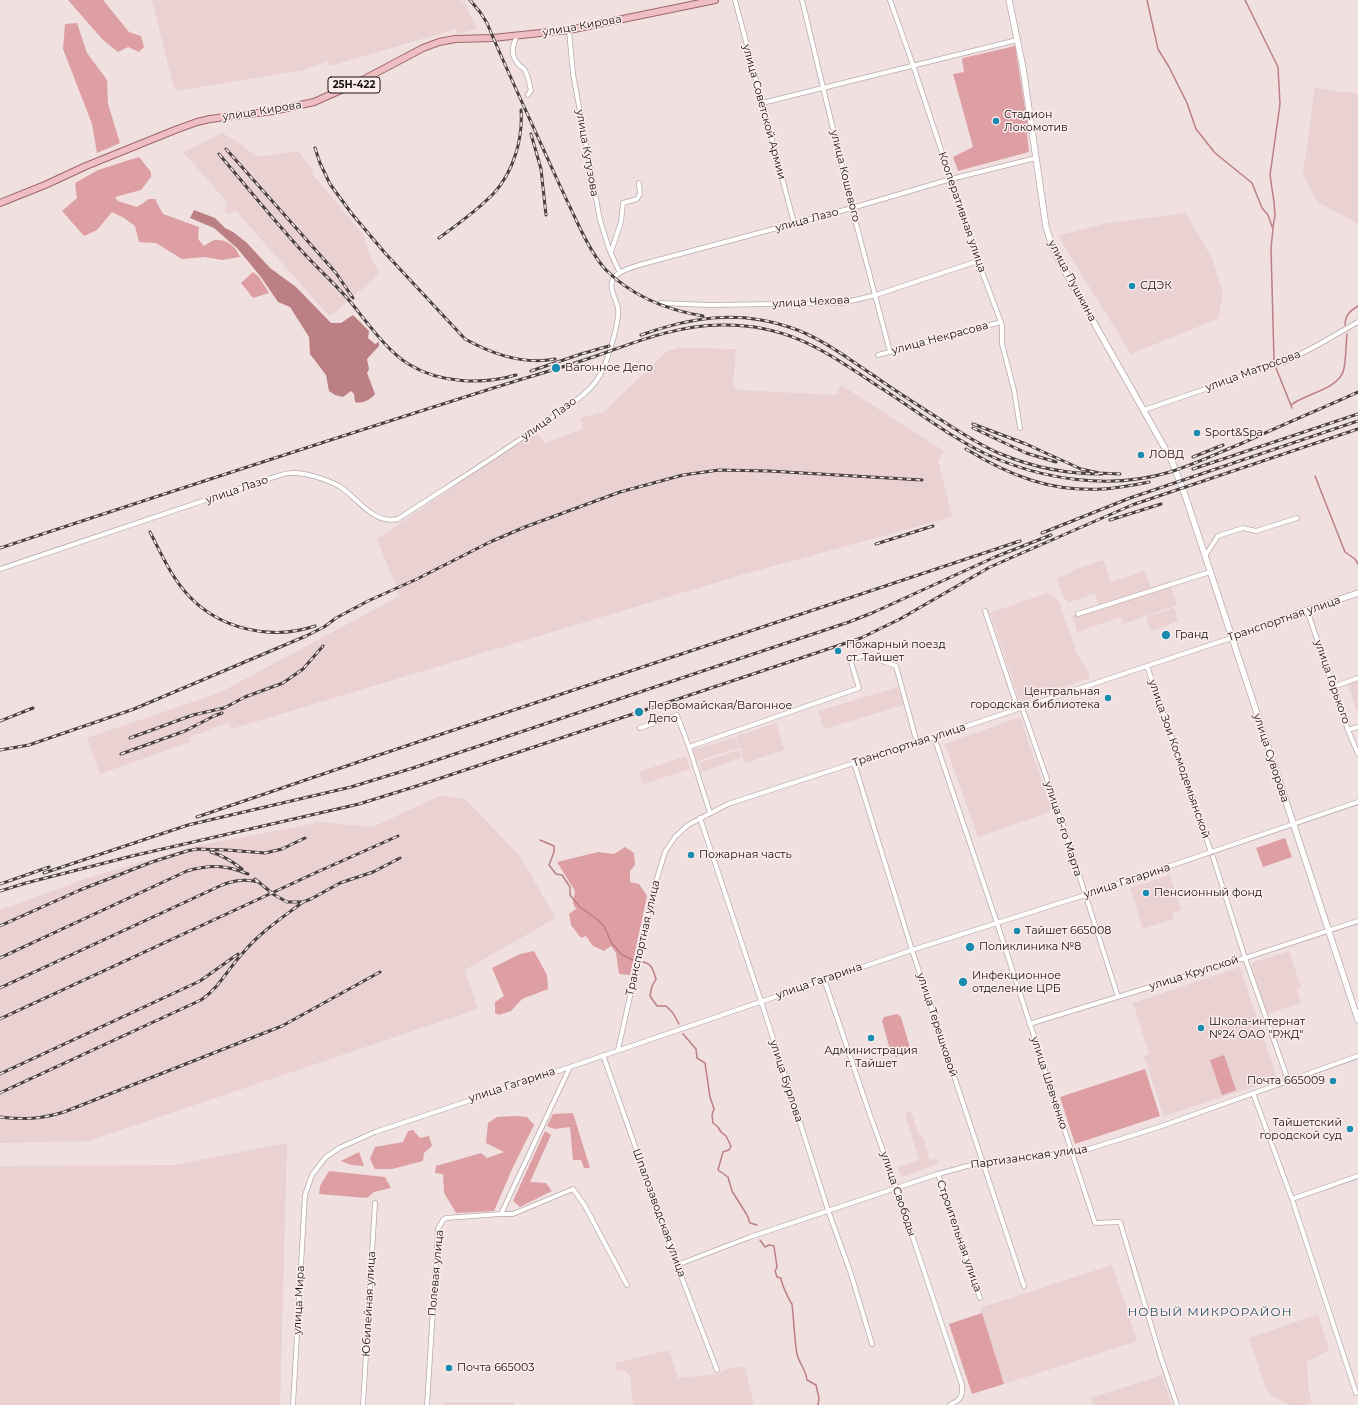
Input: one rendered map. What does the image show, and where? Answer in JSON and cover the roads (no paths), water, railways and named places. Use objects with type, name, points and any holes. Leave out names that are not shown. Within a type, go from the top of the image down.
[{"type":"main road","name":"улица Кирова","points":[[0,204],[86,166],[197,122],[274,111],[314,102],[357,83],[423,48],[439,42],[455,39],[517,36],[569,30],[715,0]]},
{"type":"main road","name":"улица Пушкина","points":[[1009,0],[1022,68],[1046,227],[1052,246],[1171,459],[1185,495]]},
{"type":"main road","name":"улица Суворова","points":[[1185,495],[1358,1020]]},
{"type":"main road","name":"Транспортная улица","points":[[1231,638],[1358,593]]},
{"type":"street","name":"улица Советской Армии","points":[[735,0],[794,223]]},
{"type":"street","name":"улица Кошевого","points":[[802,0],[852,208],[890,352]]},
{"type":"street","name":"Кооперативная улица","points":[[890,0],[914,65],[978,261],[1002,325],[1002,344],[1014,390],[1020,428]]},
{"type":"street","name":"улица Кутузова","points":[[569,30],[573,74],[600,220],[620,273]]},
{"type":"street","points":[[517,36],[512,46],[512,54],[523,68],[528,78],[531,90],[528,95]]},
{"type":"street","points":[[762,103],[1017,40]]},
{"type":"street","name":"улица Лазо","points":[[0,569],[271,478],[291,473],[309,476],[332,483],[345,490],[378,518],[385,520],[398,519],[534,430],[578,399],[594,383],[600,375],[616,330],[618,309],[611,286],[614,277],[620,273],[639,265],[852,208],[951,179],[1036,158]]},
{"type":"street","points":[[611,252],[621,222],[623,203],[637,199],[640,194],[639,183]]},
{"type":"street","name":"улица Чехова","points":[[661,303],[710,305],[842,302],[876,295],[978,261]]},
{"type":"street","name":"улица Некрасова","points":[[878,355],[1001,322]]},
{"type":"street","name":"улица Матросова","points":[[1144,410],[1287,361],[1358,322]]},
{"type":"street","points":[[1205,557],[1211,545],[1218,536],[1243,528],[1256,531],[1297,518]]},
{"type":"street","points":[[1078,614],[1210,572]]},
{"type":"street","name":"улица Горького","points":[[1307,610],[1348,730],[1358,754]]},
{"type":"street","name":"улица 8-го Марта","points":[[985,611],[1085,895],[1118,997]]},
{"type":"street","name":"Транспортная улица","points":[[618,1050],[655,885],[665,852],[675,837],[688,825],[728,804],[917,743],[1231,638]]},
{"type":"street","points":[[689,747],[859,688],[850,659],[866,655],[896,666],[917,743]]},
{"type":"street","name":"улица Зои Космодемьянской","points":[[1147,666],[1212,855],[1245,958],[1288,1080]]},
{"type":"street","points":[[1334,687],[1358,678]]},
{"type":"street","points":[[640,728],[677,715],[710,813]]},
{"type":"street","points":[[1348,730],[1358,727]]},
{"type":"street","name":"улица Шевченко","points":[[934,737],[997,923],[1095,1223],[1120,1222],[1161,1358],[1177,1405]]},
{"type":"street","name":"улица Терешковой","points":[[854,763],[912,950],[1024,1286]]},
{"type":"street","name":"улица Гагарина","points":[[305,1195],[312,1175],[325,1158],[352,1141],[395,1124],[912,950],[1212,855],[1358,802]]},
{"type":"street","name":"улица Бурлова","points":[[700,818],[828,1210],[852,1274],[872,1344]]},
{"type":"street","name":"улица Крупской","points":[[1029,1024],[1245,958],[1358,921]]},
{"type":"street","name":"улица Свободы","points":[[824,979],[896,1187],[962,1386],[963,1394],[960,1400],[950,1405]]},
{"type":"street","name":"Шпалозаводская улица","points":[[603,1055],[677,1265],[717,1370]]},
{"type":"street","name":"Партизанская улица","points":[[677,1265],[750,1237],[938,1174],[982,1162],[1072,1153],[1089,1149],[1158,1127],[1358,1056]]},
{"type":"street","points":[[501,1214],[570,1066]]},
{"type":"street","points":[[1254,1093],[1292,1199],[1356,1393]]},
{"type":"street","name":"Строительная улица","points":[[938,1174],[980,1298]]},
{"type":"street","points":[[1292,1199],[1358,1176]]},
{"type":"street","name":"Полевая улица","points":[[427,1405],[438,1229],[443,1220],[446,1218],[513,1214],[573,1189],[585,1206],[627,1285]]},
{"type":"street","name":"улица Мира","points":[[293,1405],[305,1195]]},
{"type":"street","name":"Юбилейная улица","points":[[363,1405],[375,1203]]},
{"type":"waterway","points":[[1147,0],[1158,49],[1187,103],[1196,129],[1215,153],[1252,183],[1262,208],[1268,215],[1273,229],[1271,248],[1274,360]]},
{"type":"waterway","points":[[1245,0],[1278,67],[1280,104],[1270,175],[1275,215],[1273,227]]},
{"type":"waterway","points":[[1345,325],[1348,314],[1358,306]]},
{"type":"waterway","points":[[1291,405],[1328,387],[1340,378],[1345,364],[1347,334]]},
{"type":"waterway","points":[[1276,368],[1292,408]]},
{"type":"waterway","points":[[1315,476],[1345,552],[1355,559],[1358,564]]},
{"type":"waterway","points":[[540,840],[554,846],[554,852],[549,865],[556,874],[562,875],[570,887],[570,895],[580,907],[604,926],[611,942],[622,955],[633,960]]},
{"type":"waterway","points":[[642,962],[650,965],[656,979],[652,986],[650,996],[657,1006],[666,1006],[673,1013],[679,1024]]},
{"type":"waterway","points":[[683,1034],[696,1049],[697,1058],[705,1063],[710,1097],[714,1109],[712,1115],[713,1123],[726,1136],[731,1146],[729,1150],[723,1152],[718,1170],[728,1177],[732,1191],[747,1215],[750,1223],[757,1225]]},
{"type":"waterway","points":[[760,1240],[765,1247],[769,1245],[774,1246],[777,1267],[775,1271],[777,1277],[781,1278],[782,1284],[792,1304],[797,1354],[807,1380],[816,1385],[819,1398],[818,1405]]},
{"type":"railway","points":[[470,0],[487,23],[564,195],[584,237],[598,260],[616,279],[639,295],[676,310],[703,316]]},
{"type":"railway","points":[[439,238],[468,217],[494,193],[507,175],[519,143],[521,110]]},
{"type":"railway","points":[[531,134],[541,169],[546,215]]},
{"type":"railway","points":[[315,148],[330,184],[352,214],[385,253],[465,339],[497,354],[508,357],[532,361],[555,359]]},
{"type":"railway","points":[[226,149],[336,273],[353,298]]},
{"type":"railway","points":[[219,154],[269,214],[348,299],[385,344],[401,359],[422,371],[434,376],[448,379],[475,381],[516,375]]},
{"type":"railway","points":[[641,335],[696,320],[733,317],[770,322],[789,327],[811,336],[832,348],[969,438],[993,450],[1013,459],[1050,469],[1076,473],[1102,474]]},
{"type":"railway","points":[[0,548],[454,400],[576,363],[637,341],[693,327],[722,325],[746,326],[788,335],[825,352],[945,431],[972,447],[1008,463],[1030,470],[1077,480],[1124,480],[1147,477],[1180,469],[1358,392]]},
{"type":"railway","points":[[531,371],[609,346]]},
{"type":"railway","points":[[1193,469],[1358,414]]},
{"type":"railway","points":[[1042,533],[1130,498],[1358,421]]},
{"type":"railway","points":[[973,424],[1026,444],[1081,469],[1099,473],[1120,474]]},
{"type":"railway","points":[[973,428],[1026,453],[1056,462]]},
{"type":"railway","points":[[0,891],[132,856],[359,804],[861,638],[900,619],[990,567],[1132,505],[1358,429]]},
{"type":"railway","points":[[1193,457],[1223,445]]},
{"type":"railway","points":[[966,449],[999,467],[1048,485],[1066,488],[1103,489],[1149,482]]},
{"type":"railway","points":[[0,750],[29,745],[134,709],[306,636],[368,601],[417,579],[490,542],[525,527],[620,492],[683,475],[719,470],[769,471],[922,480]]},
{"type":"railway","points":[[1110,520],[1161,504]]},
{"type":"railway","points":[[876,544],[933,526]]},
{"type":"railway","points":[[150,532],[176,581],[201,607],[215,616],[230,624],[264,632],[281,632],[315,626]]},
{"type":"railway","points":[[44,873],[188,825],[351,787],[413,768],[849,622],[995,557],[1051,535]]},
{"type":"railway","points":[[197,817],[1020,541]]},
{"type":"railway","points":[[130,738],[193,715],[224,708],[245,697],[283,683],[303,669],[323,646]]},
{"type":"railway","points":[[0,721],[33,708]]},
{"type":"railway","points":[[121,754],[185,731],[222,713]]},
{"type":"railway","points":[[0,1019],[398,836]]},
{"type":"railway","points":[[0,926],[80,890],[152,862],[187,851],[197,849],[265,853],[282,849],[305,838]]},
{"type":"railway","points":[[211,852],[227,859],[242,869]]},
{"type":"railway","points":[[255,879],[273,894],[287,902],[303,902],[340,883],[373,872],[400,858]]},
{"type":"railway","points":[[0,958],[187,871],[203,867],[218,866],[248,874]]},
{"type":"railway","points":[[0,884],[49,867]]},
{"type":"railway","points":[[0,988],[222,885],[240,880],[259,882]]},
{"type":"railway","points":[[0,1093],[201,1000],[213,990],[256,939],[303,902]]},
{"type":"railway","points":[[0,1074],[200,981],[238,954]]},
{"type":"railway","points":[[0,1117],[32,1118],[64,1112],[282,1026],[380,972]]},
{"type":"place","name":"Стадион Локомотив","points":[[996,121]]},
{"type":"place","name":"СДЭК","points":[[1132,286]]},
{"type":"place","name":"Вагонное Депо","points":[[556,368]]},
{"type":"place","name":"Sport&Spa","points":[[1197,433]]},
{"type":"place","name":"ЛОВД","points":[[1141,455]]},
{"type":"place","name":"Гранд","points":[[1166,635]]},
{"type":"place","name":"Пожарный поезд ст. Тайшет","points":[[838,651]]},
{"type":"place","name":"Центральная городская библиотека","points":[[1108,698]]},
{"type":"place","name":"Первомайская/Вагонное Депо","points":[[639,712]]},
{"type":"place","name":"Пожарная часть","points":[[691,855]]},
{"type":"place","name":"Пенсионный фонд","points":[[1146,893]]},
{"type":"place","name":"Тайшет 665008","points":[[1017,931]]},
{"type":"place","name":"Поликлиника №8","points":[[970,947]]},
{"type":"place","name":"Инфекционное отделение ЦРБ","points":[[963,982]]},
{"type":"place","name":"Школа-интернат №24 ОАО \"РЖД\"","points":[[1201,1028]]},
{"type":"place","name":"Администрация г. Тайшет","points":[[871,1038]]},
{"type":"place","name":"Почта 665009","points":[[1333,1081]]},
{"type":"place","name":"Тайшетский городской суд","points":[[1350,1129]]},
{"type":"place","name":"Почта 665003","points":[[449,1368]]},
{"type":"district","name":"НОВЫЙ МИКРОРАЙОН","points":[[1210,1312]]}]
